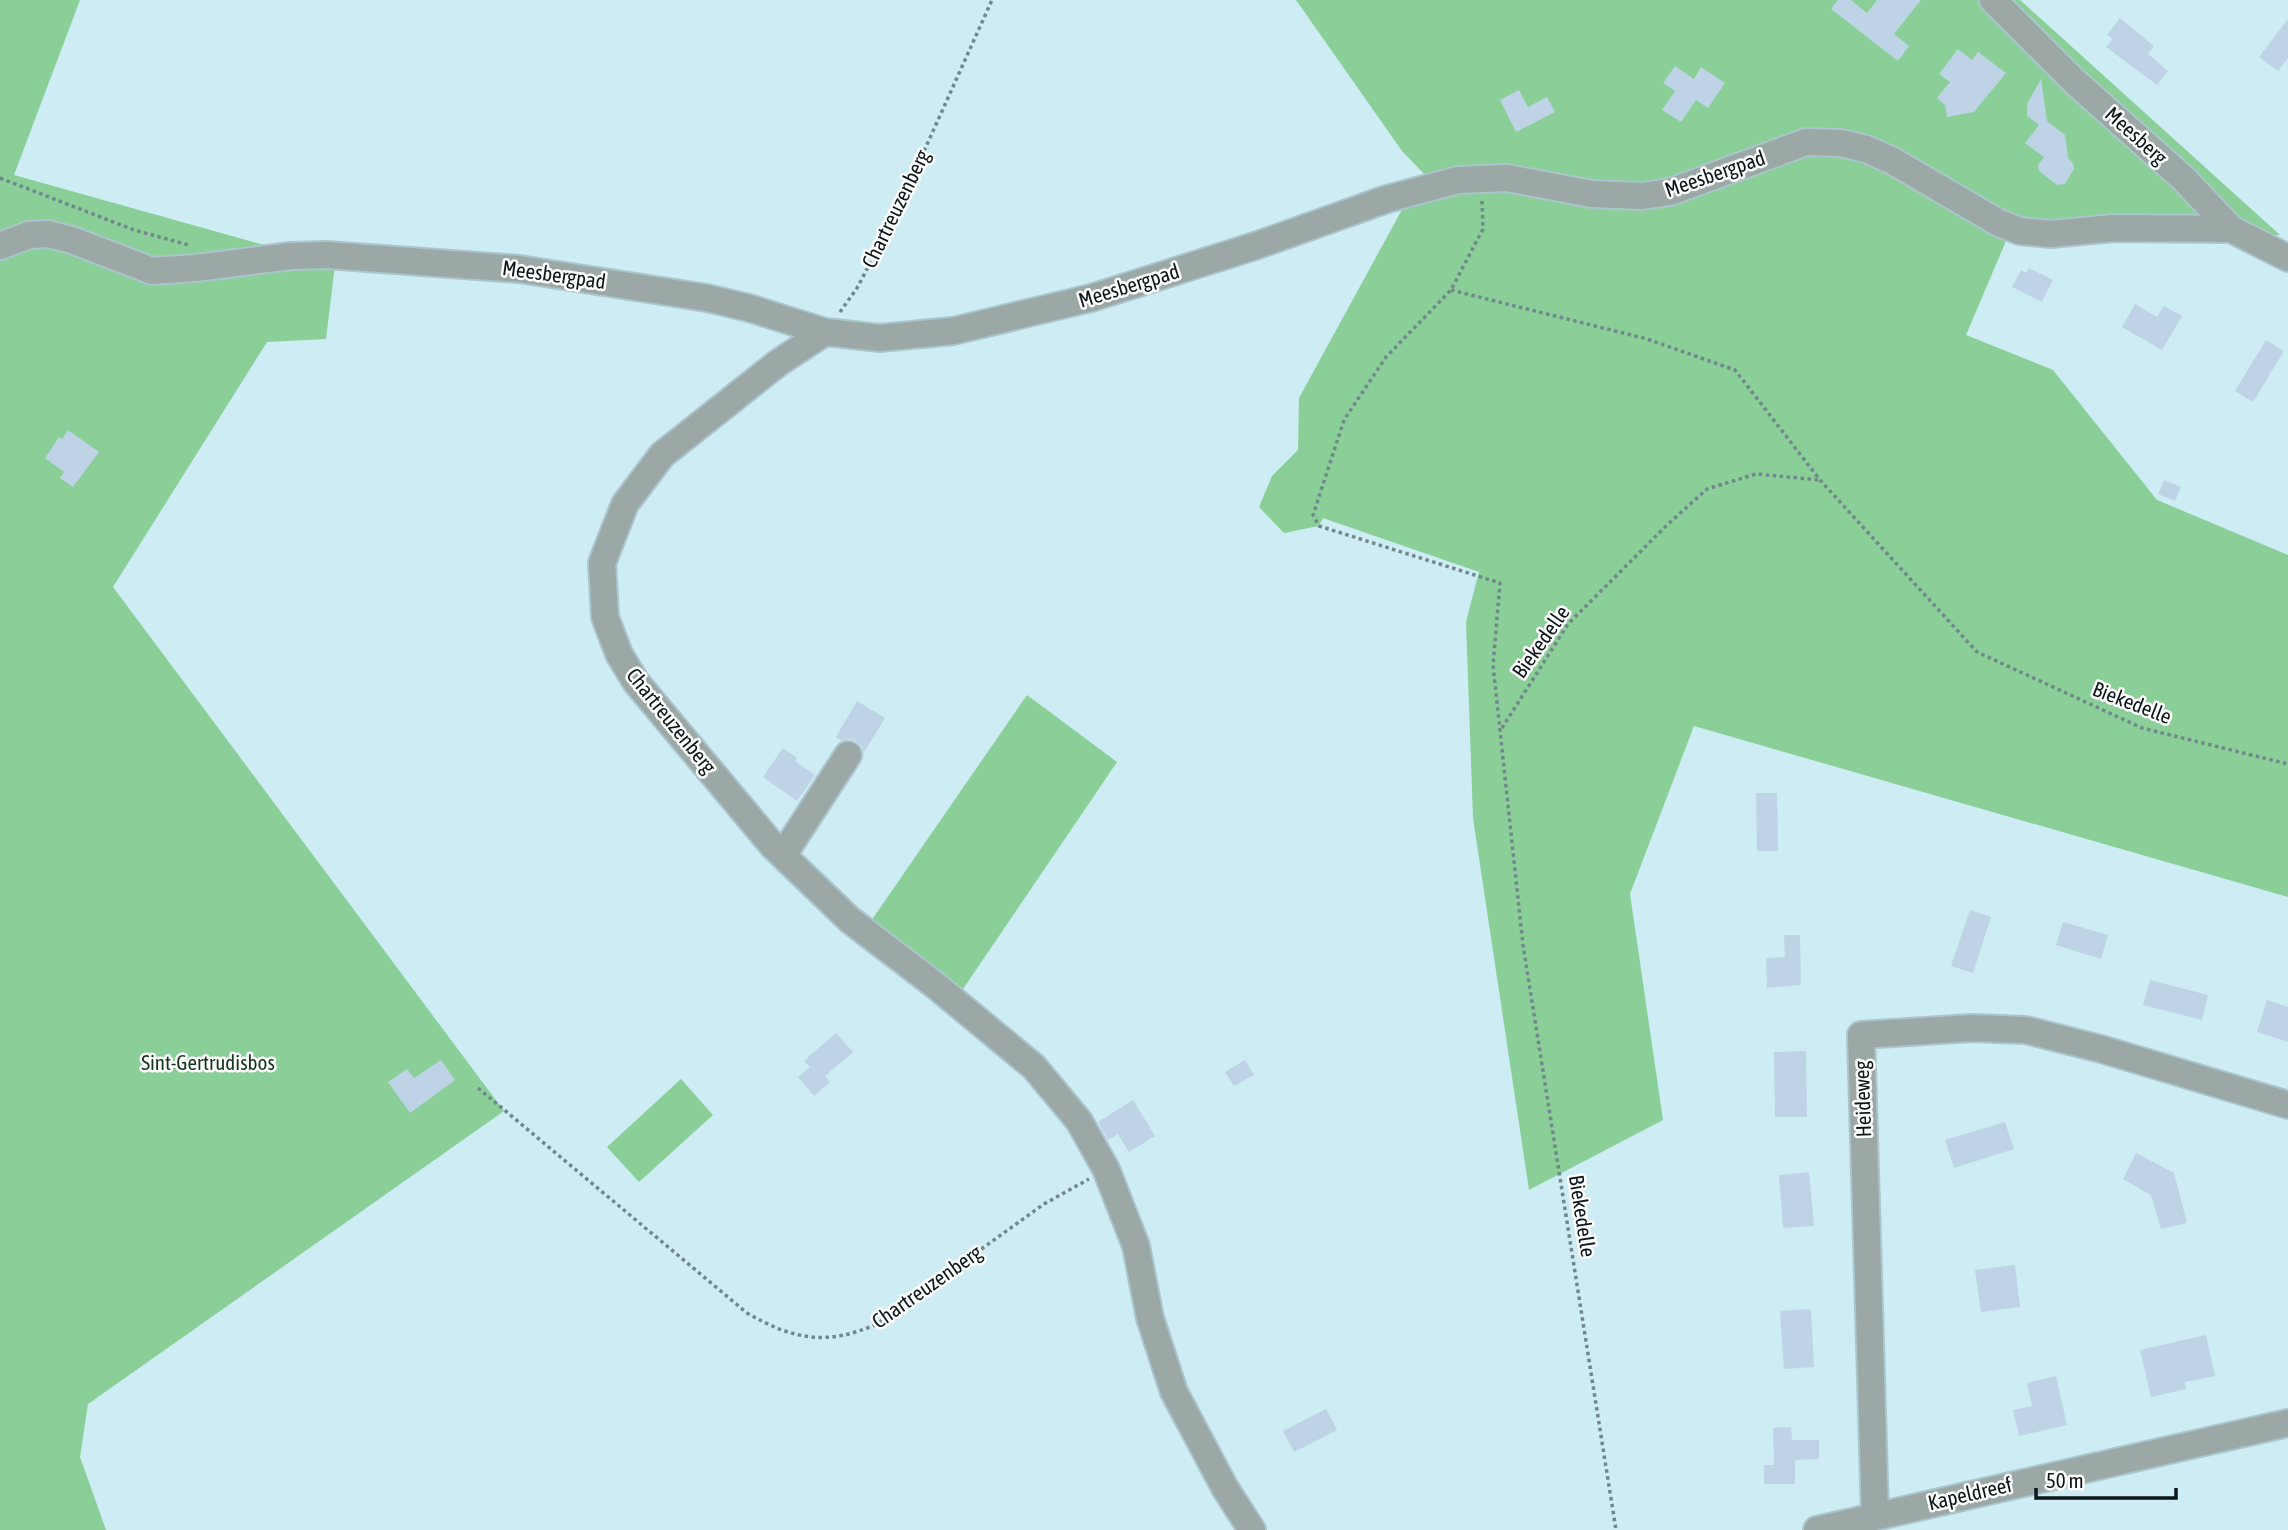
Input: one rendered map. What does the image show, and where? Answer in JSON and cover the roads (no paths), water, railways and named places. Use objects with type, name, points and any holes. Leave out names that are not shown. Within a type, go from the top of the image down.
[{"type":"street","name":"Meesberg","points":[[1993,0],[2074,81],[2184,179],[2231,229],[2288,258]]},
{"type":"street","name":"Meesbergpad","points":[[0,246],[29,235],[48,234],[72,240],[152,271],[291,256],[327,255],[519,269],[707,298],[825,332],[880,338],[953,331],[1022,317],[1255,246],[1387,199],[1458,180],[1482,178],[1534,181],[1612,196],[1642,196],[1670,192],[1806,142],[1825,141],[1866,149],[1891,160],[1999,223],[2021,230],[2052,234],[2113,228],[2231,229]]},
{"type":"street","name":"Chartreuzenberg","points":[[825,332],[778,363],[662,455],[625,504],[602,564],[605,617],[619,654],[636,682],[783,855],[850,920],[935,985],[1034,1067],[1079,1121],[1106,1169],[1136,1246],[1150,1318],[1174,1392],[1225,1488],[1252,1530]]},
{"type":"street","points":[[783,855],[848,755]]},
{"type":"street","name":"Heideweg","points":[[1875,1515],[1861,1035],[1972,1028],[2026,1030],[2101,1049],[2288,1105]]},
{"type":"street","name":"Kapeldreef","points":[[1817,1530],[2288,1423]]},
{"type":"park label","name":"Sint-Gertrudisbos","points":[[208,1063]]}]
